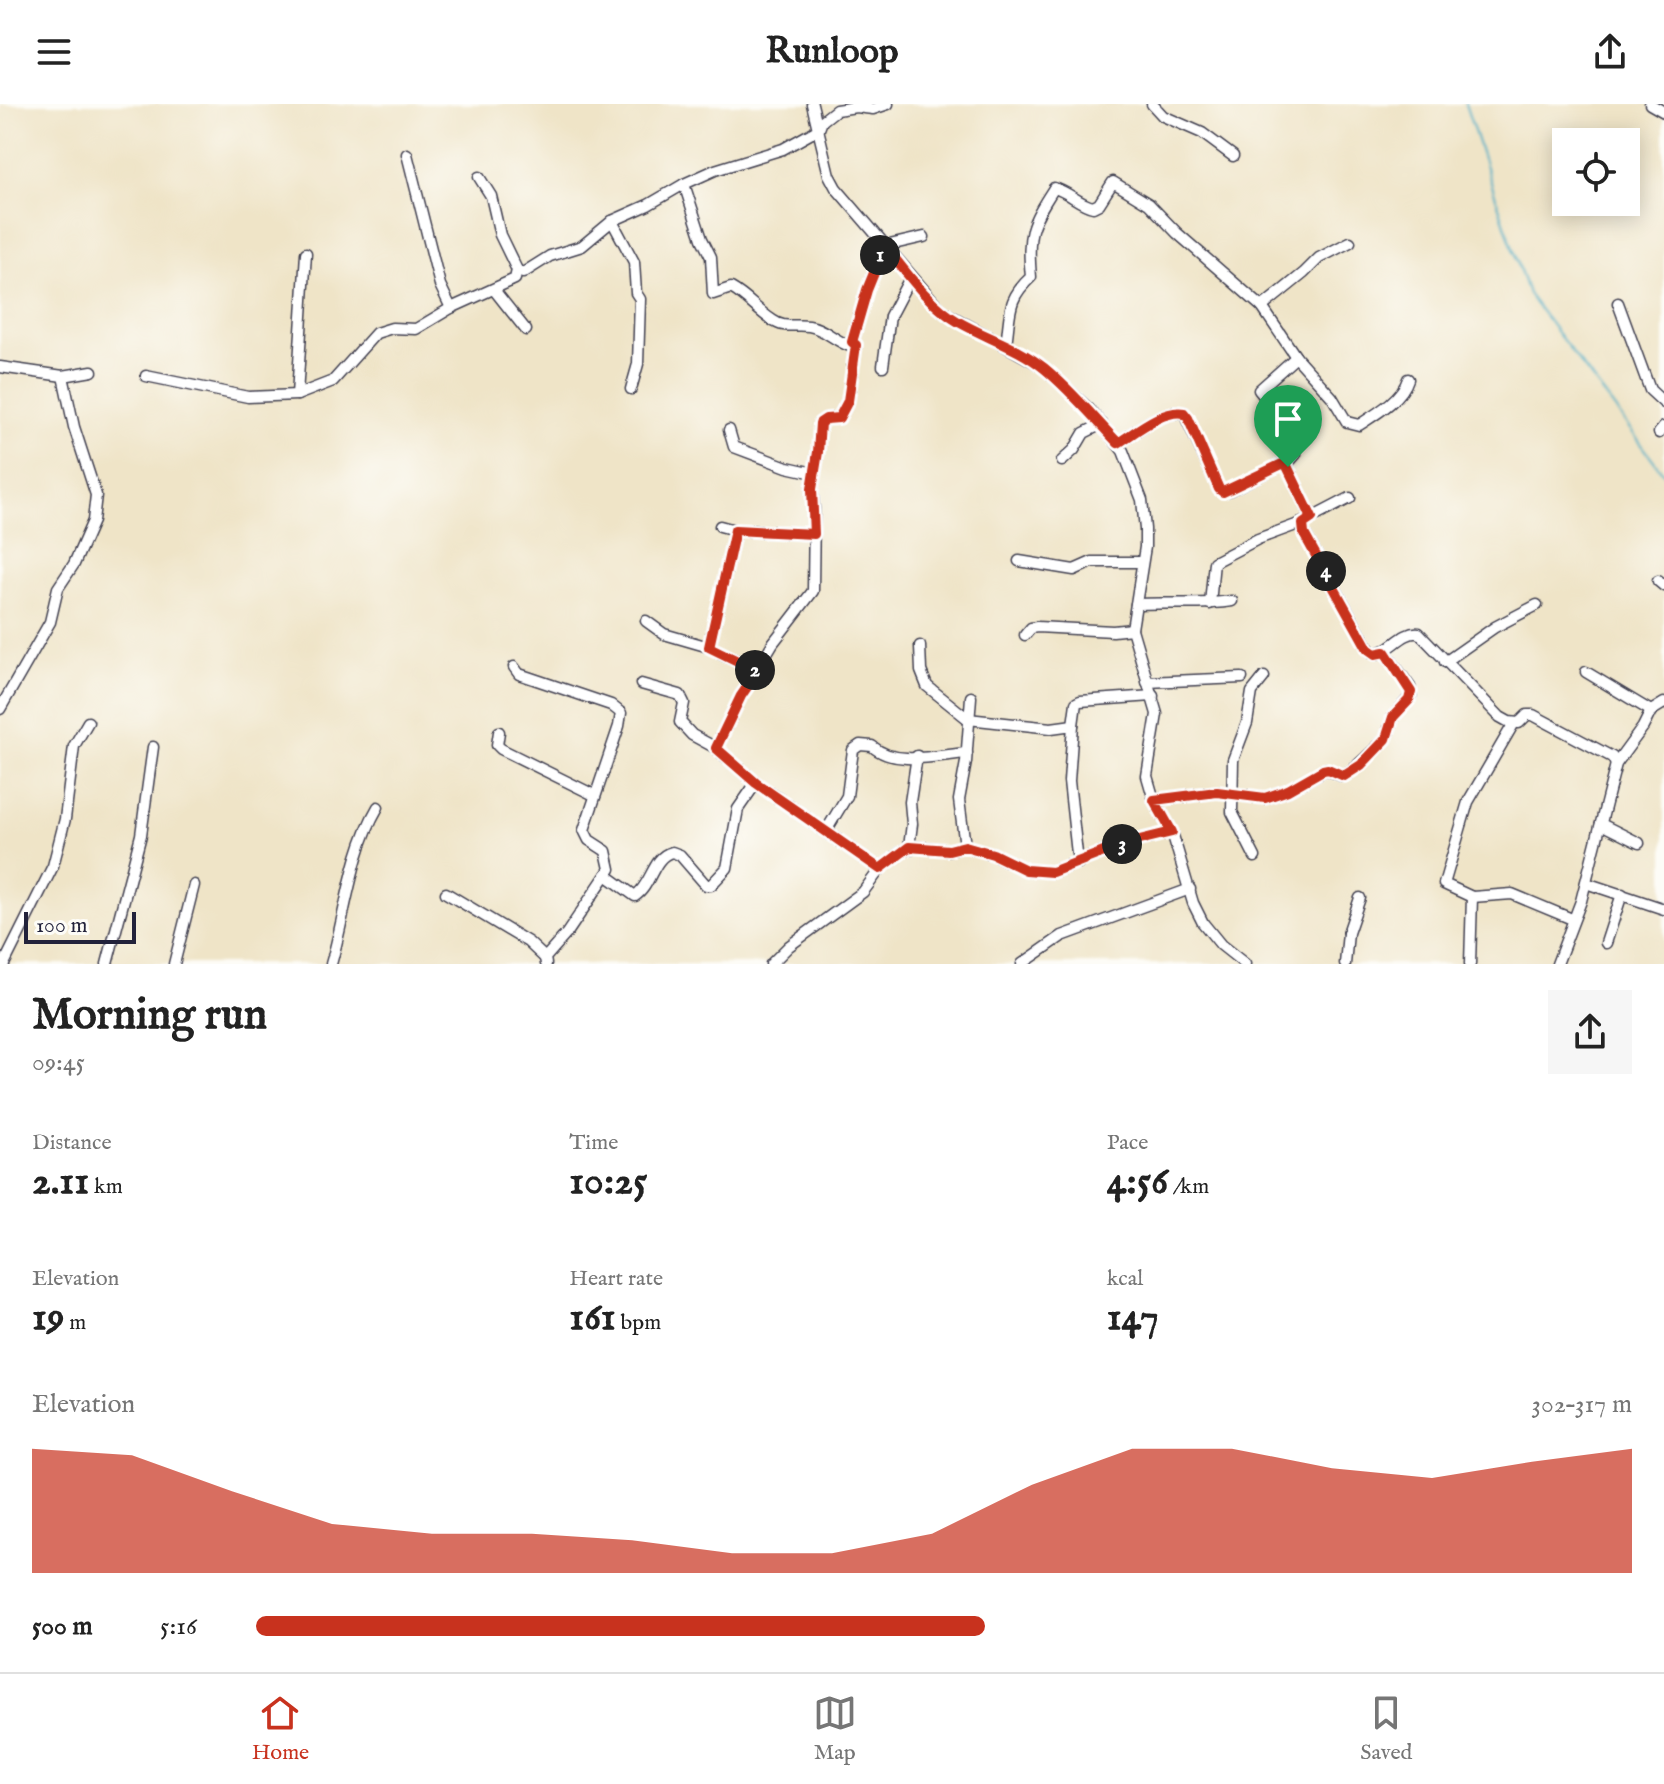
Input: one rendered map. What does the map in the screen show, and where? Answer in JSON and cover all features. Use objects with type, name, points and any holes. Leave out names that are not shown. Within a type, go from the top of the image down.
[{"type":"street","points":[[812,104],[829,175],[836,188],[911,276],[942,311],[958,322],[1006,344],[1042,366],[1102,424],[1118,443],[1134,474],[1142,500],[1145,547],[1132,629],[1157,714],[1147,776],[1154,800],[1172,832],[1193,903],[1212,935],[1245,964]]},
{"type":"street","points":[[479,177],[491,196],[500,235],[517,270],[523,273],[550,256],[582,246],[612,221],[684,184],[715,170],[783,149],[819,129],[822,121],[836,110],[856,107],[873,109],[888,104]]},
{"type":"street","points":[[1152,104],[1163,116],[1202,133],[1233,156]]},
{"type":"street","points":[[1650,104],[1664,112]]},
{"type":"street","points":[[407,154],[440,285],[451,308]]},
{"type":"street","points":[[1006,344],[1011,303],[1017,291],[1031,277],[1029,238],[1033,220],[1054,188],[1093,207],[1113,182],[1149,204],[1177,233],[1262,307],[1296,357],[1332,397],[1347,422],[1359,425],[1405,388],[1408,379]]},
{"type":"street","points":[[684,184],[711,257],[713,294],[731,288],[773,322],[788,327],[817,327],[850,346],[867,290],[885,246]]},
{"type":"street","points":[[612,221],[634,262],[636,293],[640,299],[638,364],[631,389]]},
{"type":"street","points":[[885,246],[924,237]]},
{"type":"street","points":[[1262,307],[1319,258],[1350,242]]},
{"type":"street","points":[[297,395],[306,253]]},
{"type":"street","points":[[146,376],[248,397],[297,395],[333,381],[376,333],[392,328],[416,329],[451,308],[495,291],[515,279],[517,270]]},
{"type":"street","points":[[883,366],[890,316],[911,276]]},
{"type":"street","points":[[495,291],[526,330]]},
{"type":"street","points":[[1618,303],[1650,390],[1664,403]]},
{"type":"street","points":[[716,748],[741,696],[773,643],[813,591],[814,473],[820,423],[839,418],[848,401],[856,345],[852,342]]},
{"type":"street","points":[[1296,357],[1259,390],[1285,424],[1295,446],[1296,454],[1288,467],[1308,520],[1304,534],[1368,649],[1375,654],[1385,652],[1408,633],[1423,636],[1482,701],[1511,726]]},
{"type":"street","points":[[0,367],[63,376],[92,371]]},
{"type":"street","points":[[0,709],[50,622],[58,588],[74,564],[93,521],[96,495],[74,427],[63,376]]},
{"type":"street","points":[[1118,443],[1149,423],[1178,411],[1188,418],[1223,492],[1282,464],[1288,467]]},
{"type":"street","points":[[1062,461],[1074,450],[1084,433],[1102,424]]},
{"type":"street","points":[[729,430],[734,447],[787,467],[814,473]]},
{"type":"street","points":[[1210,604],[1214,562],[1350,498]]},
{"type":"street","points":[[720,526],[735,530],[814,534]]},
{"type":"street","points":[[709,647],[735,530]]},
{"type":"street","points":[[1019,561],[1074,570],[1092,562],[1142,562]]},
{"type":"street","points":[[1136,604],[1232,601]]},
{"type":"street","points":[[1445,662],[1495,627],[1537,605]]},
{"type":"street","points":[[646,621],[664,634],[709,647],[758,671]]},
{"type":"street","points":[[1025,635],[1031,628],[1037,627],[1132,629]]},
{"type":"street","points":[[920,646],[921,671],[927,686],[968,719],[1051,728],[1073,725]]},
{"type":"street","points":[[1154,800],[1217,792],[1256,798],[1274,796],[1323,770],[1344,776],[1361,765],[1386,739],[1393,717],[1411,696],[1410,687],[1385,652]]},
{"type":"street","points":[[446,893],[528,942],[545,961],[610,869],[606,851],[589,840],[584,830],[621,713],[611,705],[519,674],[514,667]]},
{"type":"street","points":[[1586,672],[1651,711]]},
{"type":"street","points":[[1255,857],[1232,812],[1232,793],[1234,754],[1247,723],[1252,692],[1264,677]]},
{"type":"street","points":[[1147,682],[1242,678]]},
{"type":"street","points":[[641,684],[680,695],[684,703],[680,722],[692,735],[716,748],[756,783],[880,869]]},
{"type":"street","points":[[1078,863],[1069,781],[1077,702],[1153,696]]},
{"type":"street","points":[[965,846],[959,800],[967,753],[971,697]]},
{"type":"street","points":[[1557,964],[1581,901],[1616,764],[1651,711],[1664,703]]},
{"type":"street","points":[[1572,919],[1512,894],[1472,897],[1444,884],[1468,802],[1511,726],[1527,715],[1533,715],[1612,757],[1616,764]]},
{"type":"street","points":[[4,964],[5,951],[53,866],[65,819],[74,746],[88,722]]},
{"type":"street","points":[[499,732],[497,745],[501,749],[594,795]]},
{"type":"street","points":[[826,831],[847,796],[853,750],[860,745],[872,746],[880,754],[899,758],[967,753]]},
{"type":"street","points":[[107,964],[141,835],[153,747]]},
{"type":"street","points":[[909,847],[912,824],[910,802],[917,756]]},
{"type":"street","points":[[606,875],[635,896],[643,891],[660,859],[672,852],[680,855],[706,885],[711,885],[727,868],[738,809],[756,783]]},
{"type":"street","points":[[331,964],[364,832],[378,807]]},
{"type":"street","points":[[1601,824],[1639,843]]},
{"type":"street","points":[[771,964],[789,946],[863,892],[880,869],[909,847],[949,850],[965,846],[993,854],[1026,870],[1052,872],[1127,843],[1172,832]]},
{"type":"street","points":[[1586,883],[1664,909]]},
{"type":"street","points":[[174,964],[194,885]]},
{"type":"street","points":[[1022,964],[1062,936],[1190,889]]},
{"type":"street","points":[[1606,943],[1622,894]]},
{"type":"street","points":[[1470,964],[1472,897]]},
{"type":"street","points":[[1345,964],[1348,933],[1360,898]]},
{"type":"waterway","points":[[1465,104],[1528,294],[1664,474]]},
{"type":"route","points":[[885,246],[942,311],[1042,366],[1089,409],[1118,443],[1149,423],[1178,411],[1188,418],[1223,492],[1282,464],[1288,467],[1312,518],[1303,524],[1304,534],[1368,649],[1375,654],[1385,652],[1411,692],[1409,700],[1391,720],[1386,739],[1361,765],[1346,775],[1326,769],[1288,790],[1265,798],[1217,792],[1154,800],[1172,832],[1127,843],[1052,872],[1026,870],[993,854],[965,846],[949,850],[909,847],[880,869],[756,783],[716,748],[741,696],[758,671],[709,647],[735,530],[814,534],[812,489],[820,423],[839,418],[848,401],[856,345],[852,342],[867,290],[885,246]]}]
